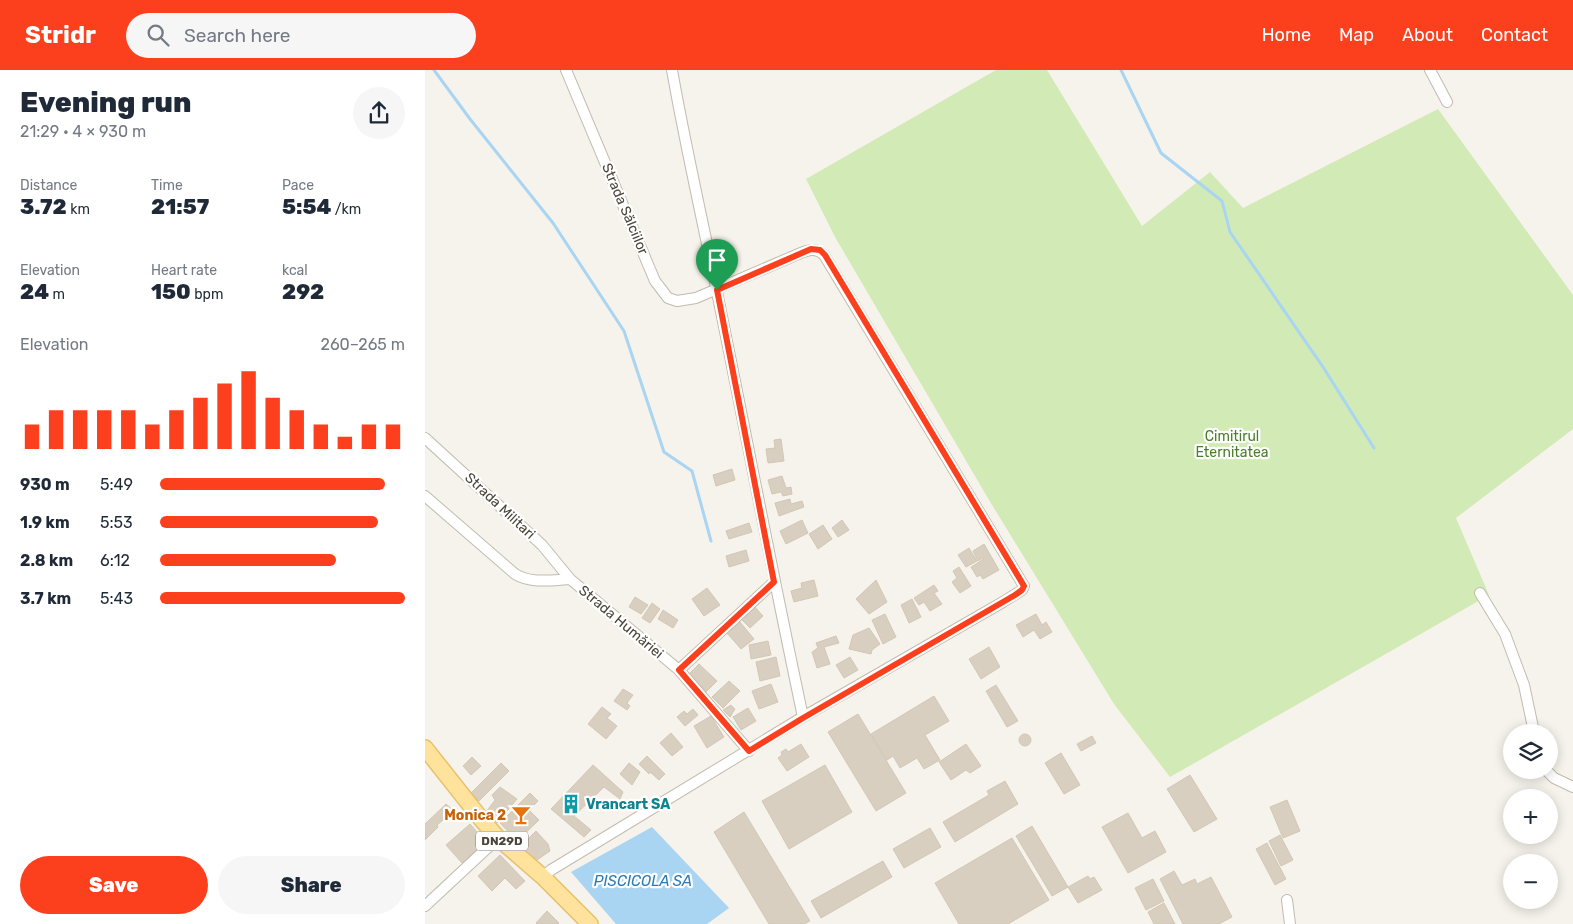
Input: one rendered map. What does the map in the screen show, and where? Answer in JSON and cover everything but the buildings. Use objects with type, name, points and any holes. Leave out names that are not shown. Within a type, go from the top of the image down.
[{"type":"main road","name":"DN29D","points":[[425,748],[498,838],[543,877],[590,924]]},
{"type":"street","name":"Strada Sălciilor","points":[[566,70],[660,289],[668,298],[677,301],[696,298],[717,290]]},
{"type":"street","points":[[672,70],[682,129],[717,290],[774,582],[803,718]]},
{"type":"street","points":[[1430,70],[1447,102]]},
{"type":"street","points":[[543,877],[551,870],[803,718],[1003,602],[1022,590],[1024,586],[825,255],[820,250],[811,249],[717,290]]},
{"type":"street","name":"Strada Militari","points":[[425,438],[542,546],[570,579]]},
{"type":"street","name":"Strada Humăriei","points":[[425,496],[522,578],[532,580],[570,579],[679,670],[749,751]]},
{"type":"street","points":[[679,670],[774,582]]},
{"type":"street","points":[[1479,593],[1505,634],[1524,685],[1532,724]]},
{"type":"street","points":[[1556,779],[1573,787]]},
{"type":"street","points":[[425,906],[498,838]]},
{"type":"street","points":[[1287,900],[1290,924]]},
{"type":"green space","name":"Cimitirul Eternitatea","points":[[996,70],[1047,70],[1142,226],[1210,172],[1243,208],[1438,109],[1573,295],[1573,429],[1456,518],[1489,595],[1170,777],[1114,704],[989,500],[835,237],[806,179]]},
{"type":"water","name":"PISCICOLA SA","points":[[652,827],[729,908],[707,924],[616,924],[571,872]]},
{"type":"waterway","points":[[434,70],[470,119],[553,223],[624,331],[664,452],[692,471],[711,541]]},
{"type":"waterway","points":[[1121,70],[1161,153],[1222,201],[1230,232],[1323,367],[1374,448]]},
{"type":"place","name":"Vrancart SA","points":[[571,804]]},
{"type":"place","name":"Monica 2","points":[[521,815]]},
{"type":"route","points":[[811,249],[820,250],[825,255],[1024,586],[1015,595],[749,751],[679,670],[774,582],[717,290],[811,249]]}]
